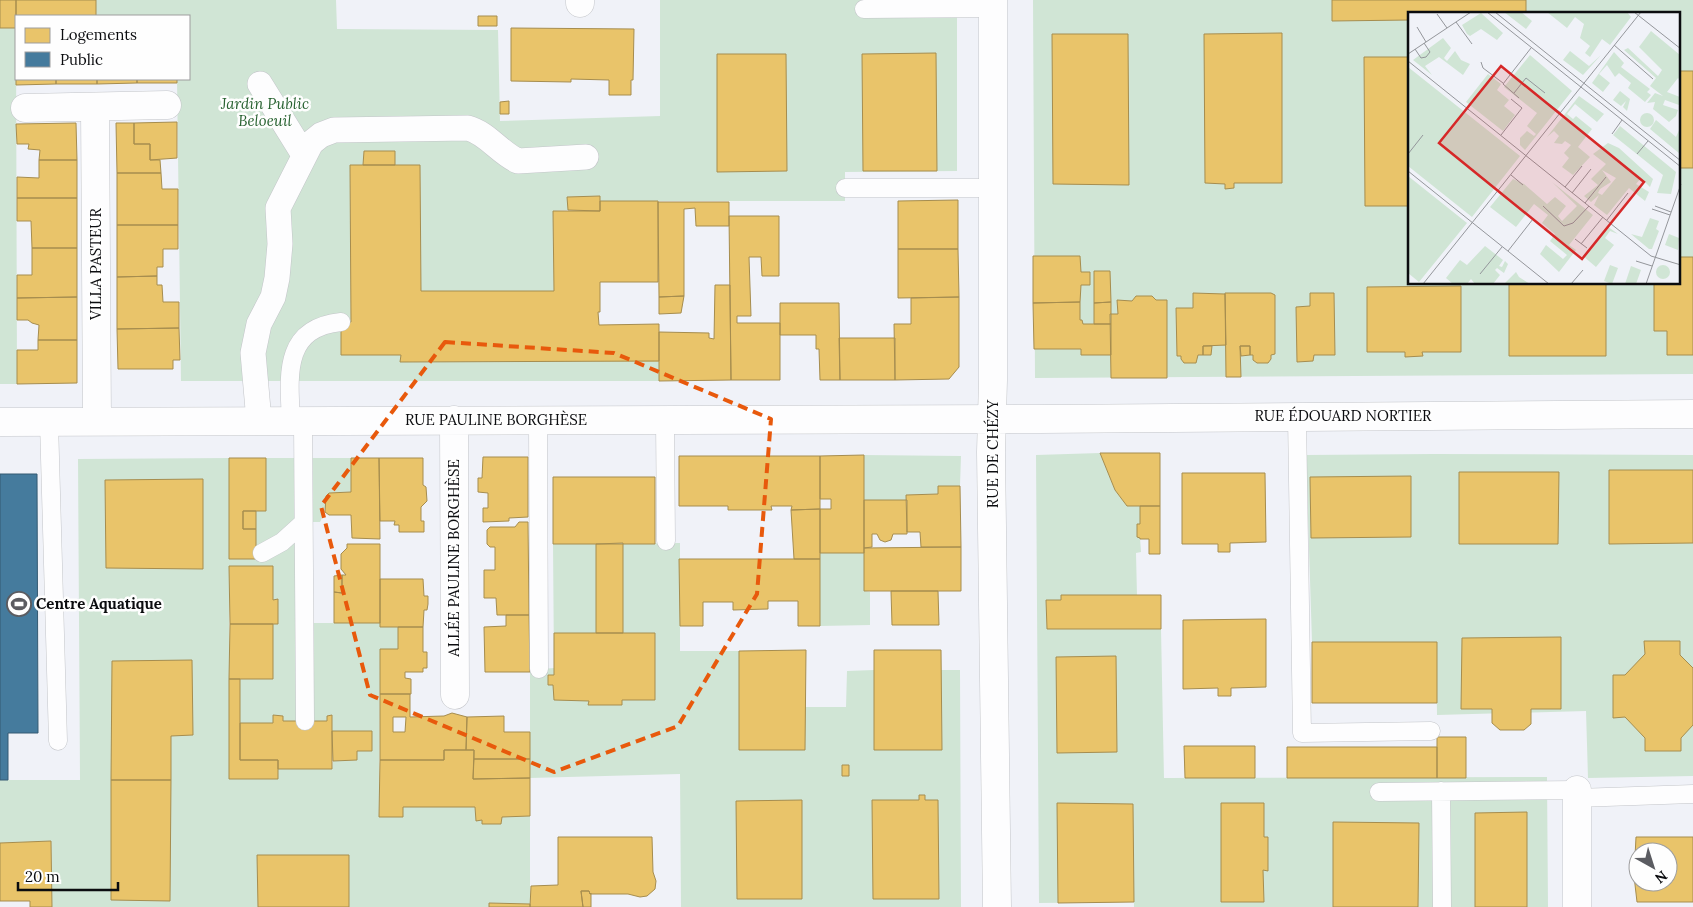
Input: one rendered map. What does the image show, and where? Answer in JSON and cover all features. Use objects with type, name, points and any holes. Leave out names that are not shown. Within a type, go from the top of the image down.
[{"type":"street","name":"RUE DE CHÉZY","points":[[994,4],[991,452],[997,907]]},
{"type":"street","points":[[260,84],[304,155]]},
{"type":"street","points":[[25,108],[167,105]]},
{"type":"street","name":"VILLA PASTEUR","points":[[95,107],[98,422]]},
{"type":"street","points":[[259,421],[253,353],[259,324],[273,297],[277,278],[280,244],[278,208],[310,143],[321,135],[334,130],[468,128],[475,130],[518,161],[586,156]]},
{"type":"street","name":"RUE ÉDOUARD NORTIER","points":[[992,419],[1693,414]]},
{"type":"street","name":"RUE PAULINE BORGHÈSE","points":[[0,422],[992,419]]},
{"type":"street","name":"ALLÉE PAULINE BORGHÈSE","points":[[454,420],[455,696]]},
{"type":"street","points":[[1577,794],[1577,907]]},
{"type":"lane","points":[[864,9],[994,4]]},
{"type":"lane","points":[[845,188],[994,188]]},
{"type":"lane","points":[[305,721],[304,523],[297,421],[290,363],[295,348],[308,335],[321,326],[341,322]]},
{"type":"lane","points":[[1297,417],[1302,733],[1431,731]]},
{"type":"lane","points":[[538,420],[539,669]]},
{"type":"lane","points":[[666,420],[666,542]]},
{"type":"lane","points":[[49,422],[58,741]]},
{"type":"lane","points":[[262,553],[282,542],[304,523]]},
{"type":"lane","points":[[1379,792],[1693,794]]},
{"type":"lane","points":[[1441,792],[1442,907]]},
{"type":"highlighted area","points":[[445,342],[614,353],[771,419],[757,594],[678,726],[554,772],[370,695],[321,506]]},
{"type":"green space","name":"Jardin Public Beloeuil","points":[[96,0],[336,0],[337,29],[498,30],[500,121],[660,116],[660,0],[957,0],[957,171],[845,172],[845,201],[600,201],[599,196],[568,197],[568,210],[553,211],[554,291],[421,291],[420,165],[395,165],[395,151],[364,151],[363,165],[350,165],[351,322],[341,323],[341,355],[401,355],[401,362],[659,361],[659,381],[181,381],[177,80],[190,80],[190,15],[96,15]]},
{"type":"green space","points":[[1033,0],[1693,0],[1693,374],[1035,378]]},
{"type":"green space","points":[[0,28],[15,28],[17,384],[0,384]]},
{"type":"green space","points":[[1100,453],[1115,490],[1127,506],[1140,506],[1140,524],[1137,525],[1137,537],[1140,538],[1141,552],[1136,553],[1137,596],[1061,595],[1061,600],[1046,601],[1047,628],[1161,629],[1164,778],[1547,777],[1548,907],[1134,907],[1134,902],[1039,903],[1036,455]]},
{"type":"green space","points":[[864,455],[961,456],[960,486],[938,486],[938,494],[907,495],[907,500],[864,500]]},
{"type":"green space","points":[[1306,455],[1693,455],[1693,776],[1588,778],[1586,711],[1437,715],[1436,642],[1312,642]]},
{"type":"green space","points":[[229,458],[229,558],[256,529],[256,511],[266,511],[266,458],[351,458],[351,492],[328,493],[326,496],[325,512],[320,522],[312,522],[313,623],[380,623],[380,627],[398,627],[398,649],[380,650],[379,817],[403,807],[475,807],[476,820],[482,820],[482,824],[501,824],[502,817],[530,816],[530,904],[489,903],[489,907],[52,907],[51,841],[0,843],[0,780],[80,780],[78,459]],"holes":[[[273,566],[273,600],[278,600],[278,624],[273,624],[273,679],[240,679],[240,723],[273,723],[273,715],[283,716],[283,721],[327,721],[327,716],[332,715],[332,731],[372,731],[372,750],[357,751],[357,760],[333,761],[332,769],[278,769],[278,779],[229,779],[229,567]]]},
{"type":"green space","points":[[680,543],[680,651],[739,651],[739,750],[805,750],[805,707],[846,707],[847,671],[874,670],[874,750],[942,750],[941,670],[960,670],[961,907],[681,907],[680,774],[530,778],[530,670],[554,668],[553,544]]},
{"type":"green space","points":[[820,553],[864,553],[864,591],[870,592],[870,625],[820,626]]},
{"type":"building: Logements","points":[[0,0],[16,0],[15,28],[0,28]]},
{"type":"building: Logements","points":[[16,0],[96,0],[96,15],[16,15]]},
{"type":"building: Logements","points":[[1332,0],[1526,0],[1526,12],[1408,12],[1408,20],[1332,21]]},
{"type":"building: Logements","points":[[478,16],[497,16],[497,26],[478,26]]},
{"type":"building: Logements","points":[[511,28],[634,29],[631,95],[609,95],[609,80],[571,79],[571,82],[511,81]]},
{"type":"building: Logements","points":[[1282,33],[1282,183],[1234,183],[1234,188],[1225,189],[1225,184],[1205,183],[1204,34]]},
{"type":"building: Logements","points":[[1052,34],[1128,34],[1129,185],[1053,184]]},
{"type":"building: Logements","points":[[936,53],[937,171],[863,171],[862,54]]},
{"type":"building: Logements","points":[[717,54],[786,54],[787,171],[717,172]]},
{"type":"building: Logements","points":[[1364,57],[1408,57],[1408,206],[1365,206]]},
{"type":"building: Logements","points":[[1680,71],[1693,71],[1693,168],[1680,168]]},
{"type":"building: Logements","points":[[16,80],[56,80],[56,84],[16,85]]},
{"type":"building: Logements","points":[[56,80],[97,80],[97,84],[56,84]]},
{"type":"building: Logements","points":[[97,80],[137,80],[137,83],[97,84]]},
{"type":"building: Logements","points":[[137,80],[177,80],[177,83],[137,83]]},
{"type":"building: Logements","points":[[509,101],[509,114],[500,114],[500,102]]},
{"type":"building: Logements","points":[[177,122],[177,158],[150,160],[150,144],[134,144],[134,123]]},
{"type":"building: Logements","points":[[76,123],[77,160],[39,160],[40,150],[28,149],[29,144],[17,144],[16,124]]},
{"type":"building: Logements","points":[[116,123],[134,123],[134,144],[150,144],[150,160],[160,160],[161,173],[117,173]]},
{"type":"building: Logements","points":[[364,151],[395,151],[395,165],[363,165]]},
{"type":"building: Logements","points":[[39,160],[77,160],[77,198],[17,198],[17,177],[39,178]]},
{"type":"building: Logements","points":[[350,165],[420,165],[421,291],[554,291],[553,211],[600,211],[600,201],[658,201],[658,282],[600,282],[600,312],[598,312],[599,325],[659,324],[659,361],[400,362],[401,355],[341,355],[341,322],[351,322]]},
{"type":"building: Logements","points":[[117,173],[161,173],[162,189],[178,189],[178,225],[117,225]]},
{"type":"building: Logements","points":[[600,196],[600,211],[568,210],[567,197]]},
{"type":"building: Logements","points":[[17,198],[77,198],[77,248],[32,248],[31,221],[17,221]]},
{"type":"building: Logements","points":[[958,200],[958,249],[898,249],[898,201]]},
{"type":"building: Logements","points":[[658,202],[729,202],[729,226],[696,226],[695,208],[684,209],[684,296],[659,297]]},
{"type":"building: Logements","points":[[729,216],[779,216],[779,276],[762,276],[761,257],[749,257],[751,316],[737,316],[737,323],[780,323],[780,380],[731,380]]},
{"type":"building: Logements","points":[[117,225],[178,225],[178,249],[163,249],[163,267],[157,267],[157,276],[117,277]]},
{"type":"building: Logements","points":[[32,248],[77,248],[77,297],[17,298],[17,275],[32,275]]},
{"type":"building: Logements","points":[[898,249],[958,249],[959,297],[898,298]]},
{"type":"building: Logements","points":[[1033,256],[1080,256],[1081,272],[1090,272],[1090,285],[1081,285],[1080,302],[1033,303]]},
{"type":"building: Logements","points":[[1680,257],[1693,257],[1693,355],[1667,355],[1667,331],[1654,331],[1654,285],[1680,285]]},
{"type":"building: Logements","points":[[1094,271],[1110,271],[1111,302],[1094,303]]},
{"type":"building: Logements","points":[[157,276],[157,285],[162,285],[163,302],[179,302],[179,328],[117,329],[117,277]]},
{"type":"building: Logements","points":[[715,285],[730,285],[731,380],[659,381],[659,332],[709,333],[709,338],[714,339]]},
{"type":"building: Logements","points":[[1509,285],[1606,285],[1606,356],[1509,356]]},
{"type":"building: Logements","points":[[1461,286],[1461,352],[1422,352],[1423,356],[1405,357],[1405,352],[1367,352],[1367,287]]},
{"type":"building: Logements","points":[[1193,293],[1225,294],[1226,345],[1203,346],[1203,355],[1198,355],[1196,363],[1184,363],[1181,356],[1177,356],[1176,308],[1193,308]]},
{"type":"building: Logements","points":[[1225,293],[1271,293],[1275,295],[1275,354],[1271,355],[1268,363],[1257,363],[1253,360],[1253,355],[1250,355],[1250,346],[1240,346],[1241,377],[1226,377]]},
{"type":"building: Logements","points":[[1310,293],[1334,293],[1335,355],[1314,355],[1313,361],[1297,362],[1296,307],[1310,306]]},
{"type":"building: Logements","points":[[684,296],[681,313],[659,314],[659,297]]},
{"type":"building: Logements","points":[[1136,296],[1152,296],[1156,300],[1167,300],[1167,378],[1111,378],[1110,314],[1118,314],[1117,300],[1132,301]]},
{"type":"building: Logements","points":[[77,297],[77,340],[38,340],[39,325],[28,320],[17,320],[17,298]]},
{"type":"building: Logements","points":[[959,297],[959,367],[949,379],[895,380],[894,324],[911,324],[911,298]]},
{"type":"building: Logements","points":[[1080,302],[1080,320],[1082,320],[1083,324],[1111,324],[1111,355],[1081,355],[1081,349],[1034,349],[1033,303]]},
{"type":"building: Logements","points":[[1111,302],[1111,324],[1094,324],[1094,303]]},
{"type":"building: Logements","points":[[780,303],[839,303],[840,380],[820,380],[819,349],[816,349],[816,335],[780,335]]},
{"type":"building: Logements","points":[[179,328],[180,360],[173,360],[173,369],[118,369],[117,329]]},
{"type":"building: Logements","points":[[839,338],[895,338],[895,380],[840,380]]},
{"type":"building: Logements","points":[[38,340],[77,340],[77,383],[17,384],[17,350],[38,350]]},
{"type":"building: Logements","points":[[1203,346],[1212,346],[1211,355],[1203,355]]},
{"type":"building: Logements","points":[[1240,346],[1250,346],[1250,355],[1241,356]]},
{"type":"building: Logements","points":[[1100,453],[1160,453],[1160,506],[1127,506],[1115,490]]},
{"type":"building: Logements","points":[[864,455],[864,553],[820,553],[820,509],[831,509],[831,499],[820,499],[820,456]]},
{"type":"building: Logements","points":[[679,456],[820,456],[820,509],[791,510],[792,506],[771,506],[772,510],[728,510],[728,506],[679,506]]},
{"type":"building: Logements","points":[[483,457],[528,457],[528,517],[509,518],[509,521],[483,522],[483,508],[488,508],[488,493],[478,492],[478,478],[482,478]]},
{"type":"building: Logements","points":[[229,458],[266,458],[266,511],[243,511],[243,529],[256,529],[256,559],[229,559]]},
{"type":"building: Logements","points":[[351,458],[379,458],[380,539],[352,538],[351,515],[329,515],[325,512],[326,496],[329,493],[351,492]]},
{"type":"building: Logements","points":[[379,458],[423,458],[423,485],[426,487],[427,501],[421,507],[421,521],[424,521],[424,532],[399,532],[399,525],[394,525],[395,521],[380,521]]},
{"type":"building: Logements","points":[[1609,470],[1693,470],[1693,543],[1609,544]]},
{"type":"building: Logements","points":[[1459,472],[1559,472],[1558,544],[1459,544]]},
{"type":"building: Logements","points":[[1182,473],[1265,473],[1266,542],[1230,543],[1230,552],[1218,552],[1218,544],[1182,544]]},
{"type":"building: Logements","points":[[1411,476],[1411,537],[1311,538],[1310,477]]},
{"type":"building: Logements","points":[[553,477],[655,477],[655,544],[553,544]]},
{"type":"building: Logements","points":[[203,479],[203,569],[106,568],[105,480]]},
{"type":"building: Logements","points":[[938,486],[960,486],[961,547],[921,547],[920,532],[907,532],[906,495],[938,494]]},
{"type":"building: Logements","points":[[864,500],[907,500],[907,534],[893,534],[891,540],[885,542],[880,540],[877,534],[872,534],[872,547],[864,548]]},
{"type":"building: Logements","points":[[1140,506],[1160,506],[1160,554],[1149,554],[1149,539],[1137,537],[1137,524],[1140,524]]},
{"type":"building: Logements","points":[[820,509],[820,559],[794,559],[791,510]]},
{"type":"building: Logements","points":[[243,511],[256,511],[256,529],[243,529]]},
{"type":"building: Logements","points":[[519,522],[528,522],[529,615],[497,615],[496,598],[484,598],[484,570],[495,570],[495,547],[490,547],[487,544],[487,530],[490,527],[515,527]]},
{"type":"building: Logements","points":[[623,543],[623,633],[596,633],[596,544]]},
{"type":"building: Logements","points":[[347,544],[380,544],[380,623],[334,623],[334,592],[342,593],[342,575],[346,575],[341,569],[341,554],[347,548]]},
{"type":"building: Logements","points":[[961,547],[961,591],[864,591],[864,548]]},
{"type":"building: Logements","points":[[679,559],[820,559],[820,626],[798,626],[798,601],[768,601],[768,609],[733,610],[733,602],[703,602],[703,626],[680,626]]},
{"type":"building: Logements","points":[[229,566],[273,566],[273,600],[278,599],[278,624],[230,624]]},
{"type":"building: Logements","points":[[342,575],[342,593],[334,592],[334,576]]},
{"type":"building: Logements","points":[[380,579],[423,579],[424,596],[428,596],[428,604],[427,610],[424,610],[423,627],[380,627]]},
{"type":"building: Logements","points":[[891,591],[938,591],[939,625],[892,625]]},
{"type":"building: Logements","points":[[1061,595],[1161,595],[1161,629],[1047,629],[1046,600],[1061,600]]},
{"type":"building: Logements","points":[[506,615],[529,615],[530,672],[485,672],[484,627],[506,626]]},
{"type":"building: Logements","points":[[1266,619],[1266,687],[1231,688],[1231,696],[1218,696],[1218,688],[1183,689],[1183,620]]},
{"type":"building: Logements","points":[[230,624],[273,624],[273,679],[229,679]]},
{"type":"building: Logements","points":[[398,627],[423,627],[423,652],[427,652],[427,668],[423,668],[423,672],[405,672],[405,678],[411,679],[411,694],[380,694],[380,649],[398,649]]},
{"type":"building: Logements","points":[[554,633],[655,633],[655,700],[622,700],[622,705],[588,705],[589,701],[554,700],[553,685],[548,685],[548,675],[554,675]]},
{"type":"building: Logements","points":[[1561,637],[1561,709],[1531,709],[1531,724],[1524,730],[1500,730],[1492,723],[1492,709],[1461,709],[1462,638]]},
{"type":"building: Logements","points":[[1644,641],[1680,641],[1680,655],[1693,668],[1693,725],[1681,738],[1681,751],[1645,751],[1645,738],[1625,717],[1613,718],[1613,675],[1625,675],[1645,654]]},
{"type":"building: Logements","points":[[1312,642],[1437,642],[1437,703],[1312,703]]},
{"type":"building: Logements","points":[[806,650],[805,750],[739,750],[739,651]]},
{"type":"building: Logements","points":[[874,650],[941,650],[942,750],[874,750]]},
{"type":"building: Logements","points":[[1116,656],[1117,752],[1057,753],[1056,657]]},
{"type":"building: Logements","points":[[192,660],[193,735],[171,736],[171,780],[111,780],[112,661]]},
{"type":"building: Logements","points":[[229,679],[240,679],[240,760],[278,760],[278,779],[229,779]]},
{"type":"building: Logements","points":[[380,694],[410,694],[410,717],[444,716],[452,713],[467,717],[466,750],[444,750],[444,760],[380,760]],"holes":[[[393,717],[406,717],[405,732],[393,732]]]},
{"type":"building: Logements","points":[[273,715],[283,716],[283,721],[327,721],[327,716],[332,715],[332,769],[278,769],[278,760],[240,760],[240,723],[273,723]]},
{"type":"building: Logements","points":[[504,716],[504,732],[530,732],[530,759],[474,759],[474,750],[466,750],[467,717]]},
{"type":"building: Logements","points":[[332,731],[372,731],[372,751],[357,751],[357,760],[333,761]]},
{"type":"building: Logements","points":[[1437,737],[1466,737],[1466,778],[1437,778]]},
{"type":"building: Logements","points":[[1184,746],[1255,746],[1255,778],[1185,778]]},
{"type":"building: Logements","points":[[1287,747],[1437,747],[1437,778],[1287,778]]},
{"type":"building: Logements","points":[[444,750],[474,750],[473,779],[530,778],[530,816],[502,817],[501,824],[482,824],[482,820],[476,821],[475,807],[403,807],[403,817],[379,817],[380,760],[444,760]]},
{"type":"building: Logements","points":[[474,759],[530,759],[530,778],[473,779]]},
{"type":"building: Logements","points":[[842,765],[849,765],[849,776],[842,776]]},
{"type":"building: Logements","points":[[111,780],[171,780],[170,901],[111,900]]},
{"type":"building: Logements","points":[[919,795],[925,795],[925,800],[938,800],[939,899],[873,899],[872,800],[919,800]]},
{"type":"building: Logements","points":[[802,800],[802,899],[737,899],[736,801]]},
{"type":"building: Logements","points":[[1057,803],[1133,804],[1134,902],[1058,903]]},
{"type":"building: Logements","points":[[1221,803],[1264,803],[1264,837],[1268,837],[1268,871],[1263,870],[1264,902],[1221,902]]},
{"type":"building: Logements","points":[[1527,812],[1527,907],[1475,907],[1475,813]]},
{"type":"building: Logements","points":[[1333,822],[1419,823],[1418,907],[1333,907]]},
{"type":"building: Logements","points":[[558,837],[652,837],[655,889],[647,896],[640,897],[628,894],[590,894],[589,891],[581,891],[583,907],[530,907],[531,886],[558,885]]},
{"type":"building: Logements","points":[[1636,837],[1693,837],[1693,902],[1637,902],[1636,892],[1678,892],[1678,842],[1636,842]]},
{"type":"building: Logements","points":[[51,841],[52,907],[30,907],[30,901],[0,901],[0,843]]},
{"type":"building: Logements","points":[[257,855],[349,855],[349,907],[258,907]]},
{"type":"building: Logements","points":[[581,891],[589,891],[591,893],[591,907],[583,907]]},
{"type":"building: Logements","points":[[489,903],[530,904],[530,907],[489,907]]},
{"type":"building: Public","name":"Centre Aquatique","points":[[0,474],[37,474],[38,733],[8,733],[8,780],[0,780]]},
{"type":"place","name":"Centre Aquatique","points":[[19,604]]}]
